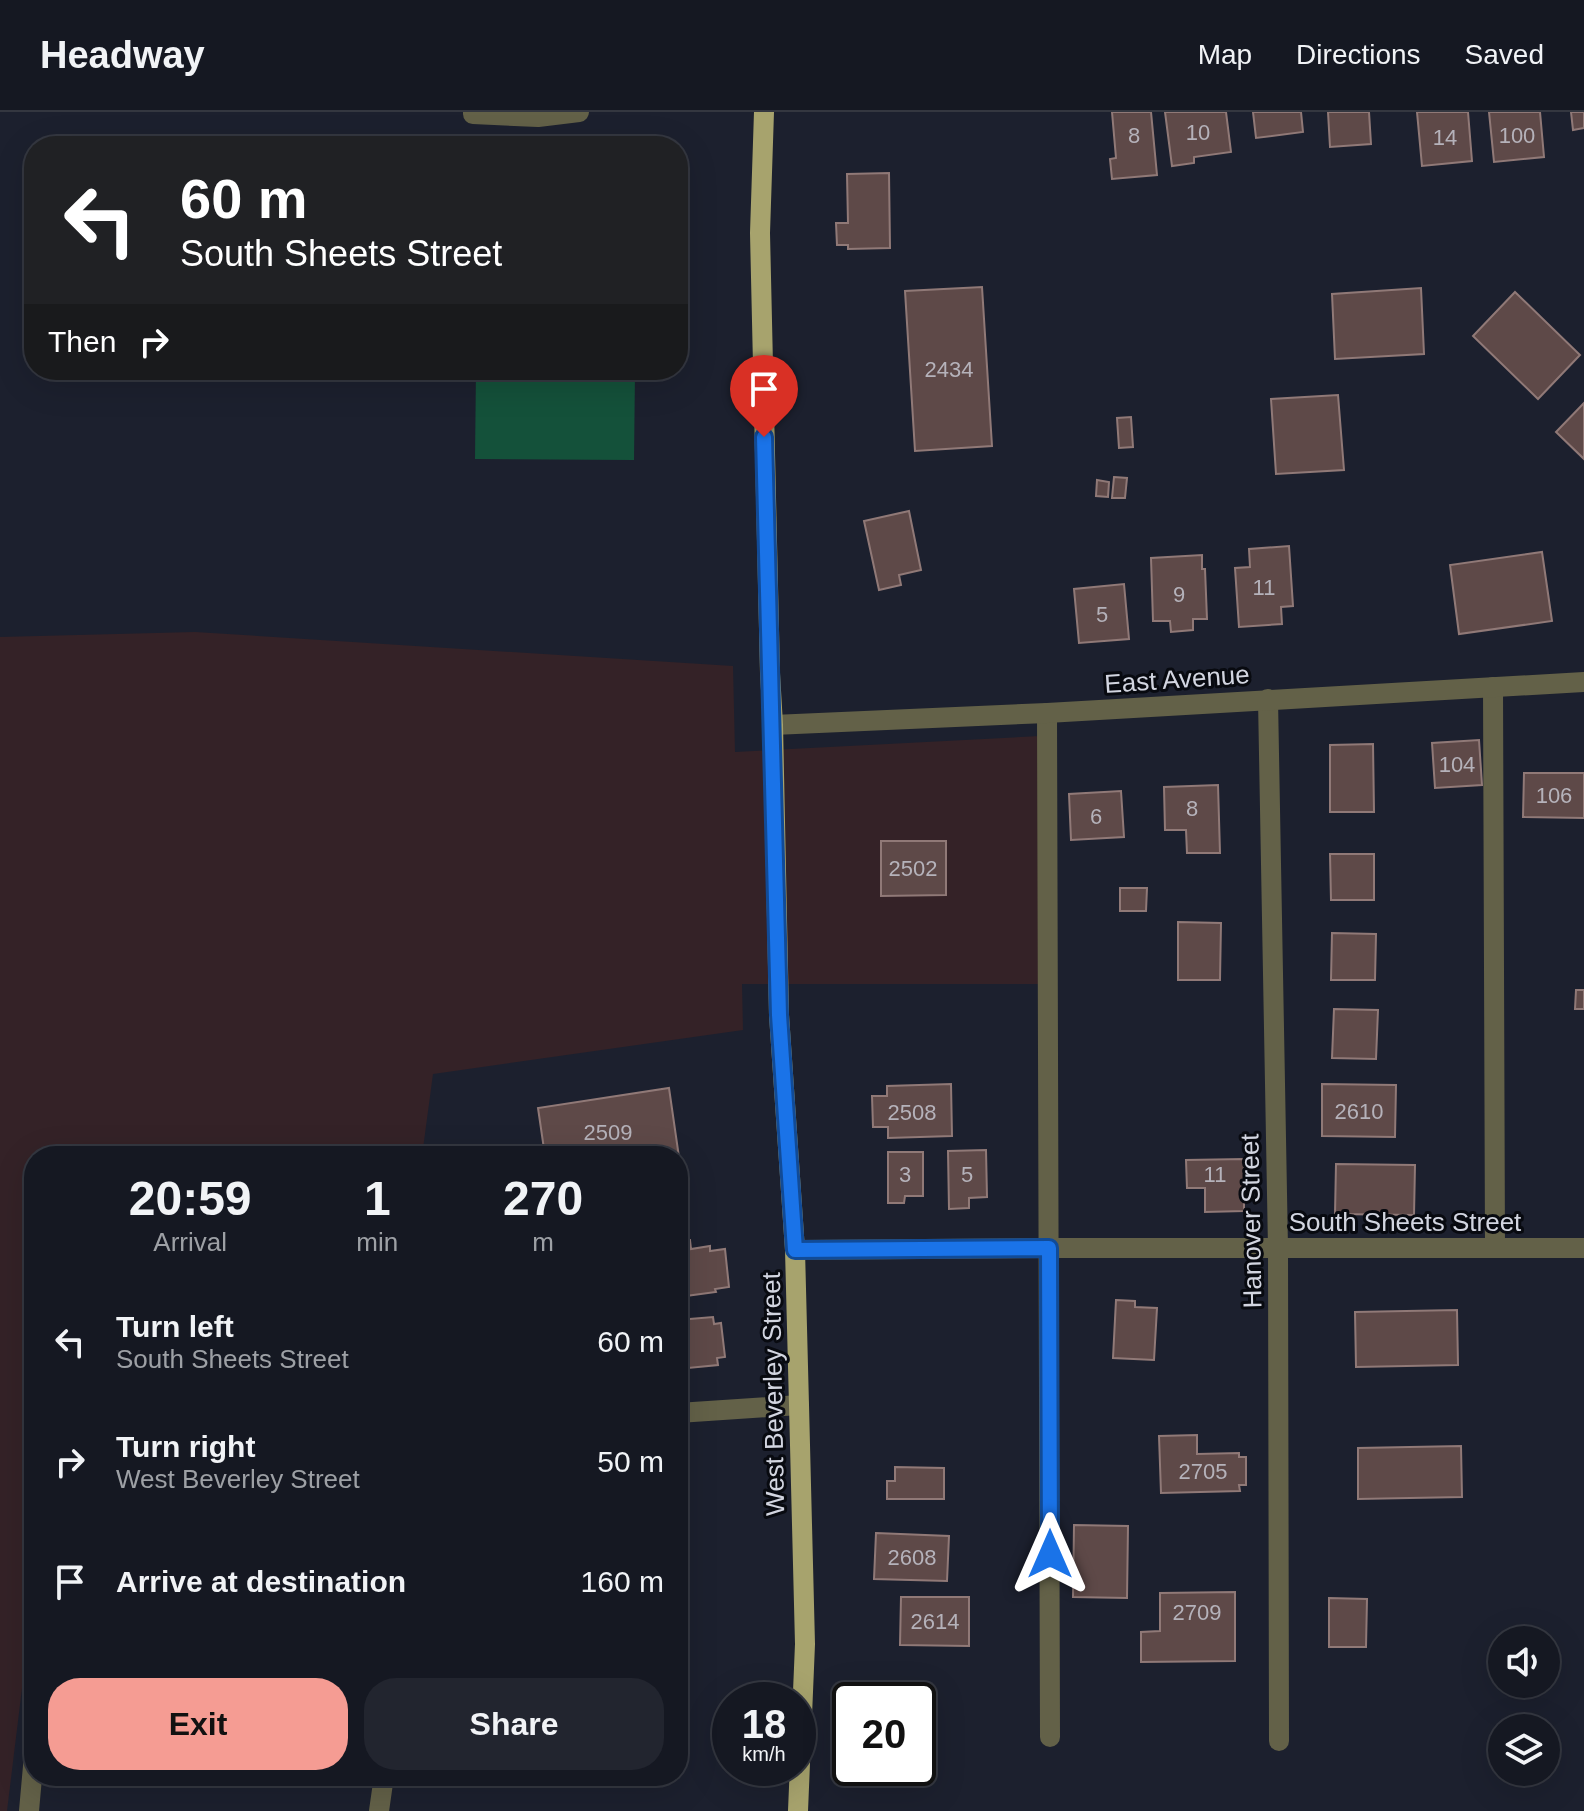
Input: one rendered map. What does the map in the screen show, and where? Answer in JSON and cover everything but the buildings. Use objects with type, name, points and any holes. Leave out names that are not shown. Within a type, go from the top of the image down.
[{"type":"main road","name":"West Beverley Street","points":[[764,112],[761,249],[769,657],[779,1015],[795,1250],[805,1644],[798,1811]]},
{"type":"street","points":[[473,112],[538,117],[579,112]]},
{"type":"street","name":"East Avenue","points":[[773,725],[1047,713],[1584,682]]},
{"type":"street","points":[[1493,687],[1495,1248]]},
{"type":"street","name":"Hanover Street","points":[[1268,699],[1278,1248],[1279,1741]]},
{"type":"street","points":[[1047,713],[1050,1737]]},
{"type":"street","name":"South Sheets Street","points":[[795,1250],[1584,1248]]},
{"type":"street","points":[[688,1412],[799,1405]]},
{"type":"street","points":[[29,1811],[31,1786]]},
{"type":"street","points":[[379,1811],[383,1786]]},
{"type":"shaded area","points":[[195,632],[733,666],[735,752],[1040,736],[1041,984],[742,984],[743,1030],[433,1074],[423,1146],[24,1146],[24,1672],[7,1811],[0,1811],[0,637]]},
{"type":"green space","points":[[476,380],[635,380],[634,460],[475,459]]},
{"type":"route","points":[[764,437],[779,1015],[795,1250],[1049,1248],[1050,1554]]}]
